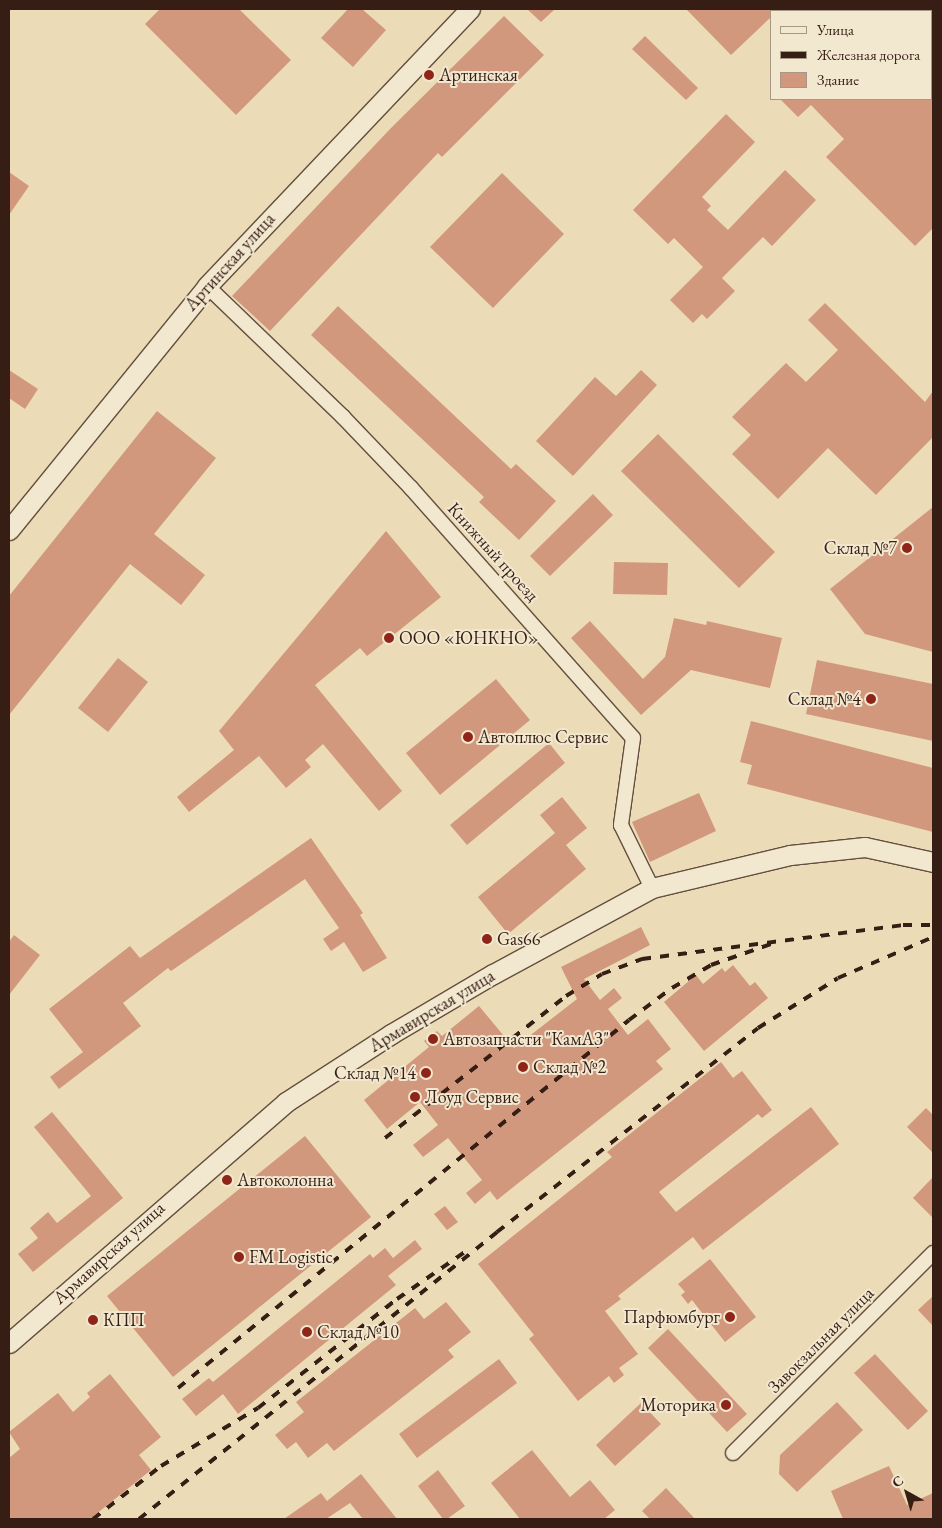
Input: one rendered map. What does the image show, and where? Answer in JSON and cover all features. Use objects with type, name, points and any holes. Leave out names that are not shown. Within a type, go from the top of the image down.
[{"type":"main road","name":"Артинская улица","points":[[9,530],[207,286],[470,9]]},
{"type":"main road","name":"Армавирская улица","points":[[9,1343],[286,1102],[391,1034],[494,974],[652,888],[790,855],[865,847],[933,862]]},
{"type":"street","name":"Книжный проезд","points":[[207,286],[343,417],[411,488],[633,738],[621,825],[652,888]]},
{"type":"street","name":"Завокзальная улица","points":[[733,1453],[933,1253]]},
{"type":"building","points":[[160,9],[239,9],[291,60],[236,115],[145,24]]},
{"type":"building","points":[[348,9],[362,9],[386,30],[353,67],[321,38]]},
{"type":"building","points":[[527,9],[555,9],[541,22]]},
{"type":"building","points":[[686,9],[779,9],[770,10],[770,18],[731,55]]},
{"type":"building","points":[[504,16],[544,55],[442,157],[438,153],[270,331],[232,296],[391,128]]},
{"type":"building","points":[[645,36],[698,88],[686,100],[632,49]]},
{"type":"building","points":[[933,99],[933,228],[915,246],[826,157],[844,139],[811,105],[798,117],[781,100]]},
{"type":"building","points":[[726,114],[755,142],[702,197],[711,206],[707,210],[728,230],[785,170],[816,200],[772,246],[763,237],[722,278],[735,291],[707,319],[702,314],[693,323],[670,300],[703,267],[674,238],[668,244],[633,210]]},
{"type":"building","points":[[9,172],[29,186],[9,215]]},
{"type":"building","points":[[502,173],[564,234],[493,308],[430,247]]},
{"type":"building","points":[[825,303],[925,402],[933,391],[933,437],[876,495],[828,448],[778,499],[732,454],[751,435],[732,417],[786,363],[806,382],[838,350],[808,320]]},
{"type":"building","points":[[338,306],[511,469],[516,464],[556,501],[519,540],[479,502],[484,497],[311,335]]},
{"type":"building","points":[[9,370],[38,389],[25,409],[9,398]]},
{"type":"building","points":[[641,370],[657,385],[573,476],[536,441],[595,377],[616,396]]},
{"type":"building","points":[[157,411],[216,458],[154,534],[205,575],[181,605],[130,564],[9,715],[9,596]]},
{"type":"building","points":[[658,434],[775,552],[739,588],[621,471]]},
{"type":"building","points":[[593,494],[613,515],[550,576],[530,556]]},
{"type":"building","name":"Склад №7","points":[[933,507],[933,652],[865,634],[830,589]]},
{"type":"building","points":[[386,531],[441,597],[367,656],[360,648],[315,685],[402,791],[379,811],[323,744],[305,760],[311,767],[286,788],[259,756],[189,812],[177,797],[234,750],[219,731]]},
{"type":"building","points":[[614,562],[668,563],[667,595],[613,594]]},
{"type":"building","points":[[674,618],[706,625],[707,621],[782,638],[770,688],[691,670],[641,715],[571,638],[590,621],[643,679],[665,657]]},
{"type":"building","points":[[118,658],[148,682],[108,732],[78,708]]},
{"type":"building","name":"Склад №4","points":[[817,660],[933,684],[933,741],[806,714]]},
{"type":"building","name":"Автоплюс Сервис","points":[[496,679],[530,720],[440,795],[406,753]]},
{"type":"building","points":[[751,721],[933,768],[933,832],[747,784],[752,765],[740,762]]},
{"type":"building","points":[[549,743],[565,763],[467,845],[450,825]]},
{"type":"building","points":[[699,793],[716,831],[650,862],[632,822]]},
{"type":"building","points":[[562,797],[587,828],[566,845],[586,869],[508,934],[478,897],[555,833],[540,815]]},
{"type":"building","points":[[311,838],[363,913],[360,915],[387,958],[363,972],[344,942],[331,951],[323,939],[339,928],[305,879],[171,971],[168,968],[123,1003],[141,1026],[59,1089],[50,1077],[83,1052],[49,1009],[130,946],[140,958]]},
{"type":"building","points":[[641,927],[650,945],[584,979],[600,1000],[614,988],[622,998],[608,1009],[628,1035],[648,1019],[671,1049],[656,1061],[663,1069],[497,1200],[490,1191],[475,1204],[466,1193],[482,1180],[448,1138],[423,1157],[413,1145],[438,1125],[420,1102],[387,1129],[364,1100],[429,1047],[424,1041],[437,1031],[442,1036],[479,1006],[514,1048],[577,999],[561,967]]},
{"type":"building","points":[[14,935],[40,955],[9,995],[9,942]]},
{"type":"building","points":[[733,965],[750,986],[755,982],[768,998],[704,1051],[664,1002],[696,975],[703,984],[722,968],[725,972]]},
{"type":"building","points":[[721,1062],[733,1078],[742,1071],[772,1110],[762,1118],[758,1114],[659,1192],[676,1212],[811,1107],[839,1144],[703,1250],[693,1237],[618,1296],[621,1299],[605,1311],[638,1354],[619,1368],[624,1375],[614,1383],[609,1376],[578,1401],[529,1339],[534,1335],[478,1264],[612,1157],[607,1152]]},
{"type":"building","points":[[926,1108],[933,1115],[933,1153],[907,1127]]},
{"type":"building","points":[[52,1112],[123,1198],[33,1272],[18,1254],[38,1238],[30,1228],[48,1212],[57,1223],[91,1196],[34,1127]]},
{"type":"building","name":"FM Logistic","points":[[305,1136],[371,1217],[173,1377],[107,1296]]},
{"type":"building","points":[[933,1177],[933,1218],[913,1198]]},
{"type":"building","points":[[445,1206],[458,1222],[447,1230],[434,1214]]},
{"type":"building","name":"Склад №10","points":[[415,1240],[422,1249],[388,1276],[396,1285],[238,1414],[223,1394],[196,1416],[182,1399],[209,1378],[213,1382],[370,1254],[373,1258],[385,1248],[393,1258]]},
{"type":"building","points":[[710,1259],[756,1317],[725,1342],[692,1300],[688,1304],[681,1295],[685,1292],[678,1284]]},
{"type":"building","points":[[933,1296],[933,1326],[918,1310]]},
{"type":"building","points":[[446,1302],[471,1332],[448,1350],[454,1357],[334,1451],[327,1443],[308,1458],[296,1442],[287,1449],[275,1435],[304,1412],[296,1402],[415,1308],[424,1319]]},
{"type":"building","points":[[668,1329],[747,1414],[727,1432],[648,1348]]},
{"type":"building","points":[[875,1354],[928,1411],[908,1430],[854,1373]]},
{"type":"building","points":[[499,1359],[517,1383],[417,1458],[399,1434]]},
{"type":"building","points":[[110,1374],[161,1437],[139,1455],[151,1470],[90,1519],[9,1519],[9,1458],[20,1449],[9,1432],[58,1393],[73,1412],[90,1397],[87,1393]]},
{"type":"building","points":[[837,1402],[863,1430],[797,1492],[779,1474],[780,1455]]},
{"type":"building","points":[[641,1403],[661,1424],[615,1466],[596,1445]]},
{"type":"building","points":[[532,1450],[570,1497],[590,1480],[615,1510],[604,1519],[520,1519],[491,1483]]},
{"type":"building","points":[[889,1466],[907,1505],[933,1493],[933,1519],[843,1519],[831,1491]]},
{"type":"building","points":[[438,1470],[465,1506],[447,1519],[443,1519],[418,1486]]},
{"type":"building","points":[[361,1474],[397,1519],[363,1519],[350,1503],[326,1519],[284,1519],[321,1493],[327,1501]]},
{"type":"building","points":[[666,1488],[695,1519],[650,1519],[642,1511]]},
{"type":"railway","points":[[385,1138],[566,996],[602,974],[642,959],[903,925],[933,925]]},
{"type":"railway","points":[[139,1519],[497,1232],[758,1028],[838,978],[933,937]]},
{"type":"railway","points":[[178,1388],[629,1020],[672,988],[711,965],[774,943]]},
{"type":"railway","points":[[93,1519],[161,1466],[258,1408],[397,1299],[469,1249]]},
{"type":"place","name":"Артинская","points":[[429,75]]},
{"type":"place","name":"Склад №7","points":[[907,548]]},
{"type":"place","name":"ООО «ЮНКНО»","points":[[389,638]]},
{"type":"place","name":"Склад №4","points":[[871,699]]},
{"type":"place","name":"Автоплюс Сервис","points":[[468,737]]},
{"type":"place","name":"Gas66","points":[[487,939]]},
{"type":"place","name":"Автозапчасти \"КамАЗ\"","points":[[433,1039]]},
{"type":"place","name":"Склад №2","points":[[523,1067]]},
{"type":"place","name":"Склад №14","points":[[426,1073]]},
{"type":"place","name":"Лоуд Сервис","points":[[415,1097]]},
{"type":"place","name":"Автоколонна","points":[[227,1180]]},
{"type":"place","name":"FM Logistic","points":[[239,1257]]},
{"type":"place","name":"Парфюмбург","points":[[730,1317]]},
{"type":"place","name":"КПП","points":[[93,1320]]},
{"type":"place","name":"Склад №10","points":[[307,1332]]},
{"type":"place","name":"Моторика","points":[[726,1405]]}]
